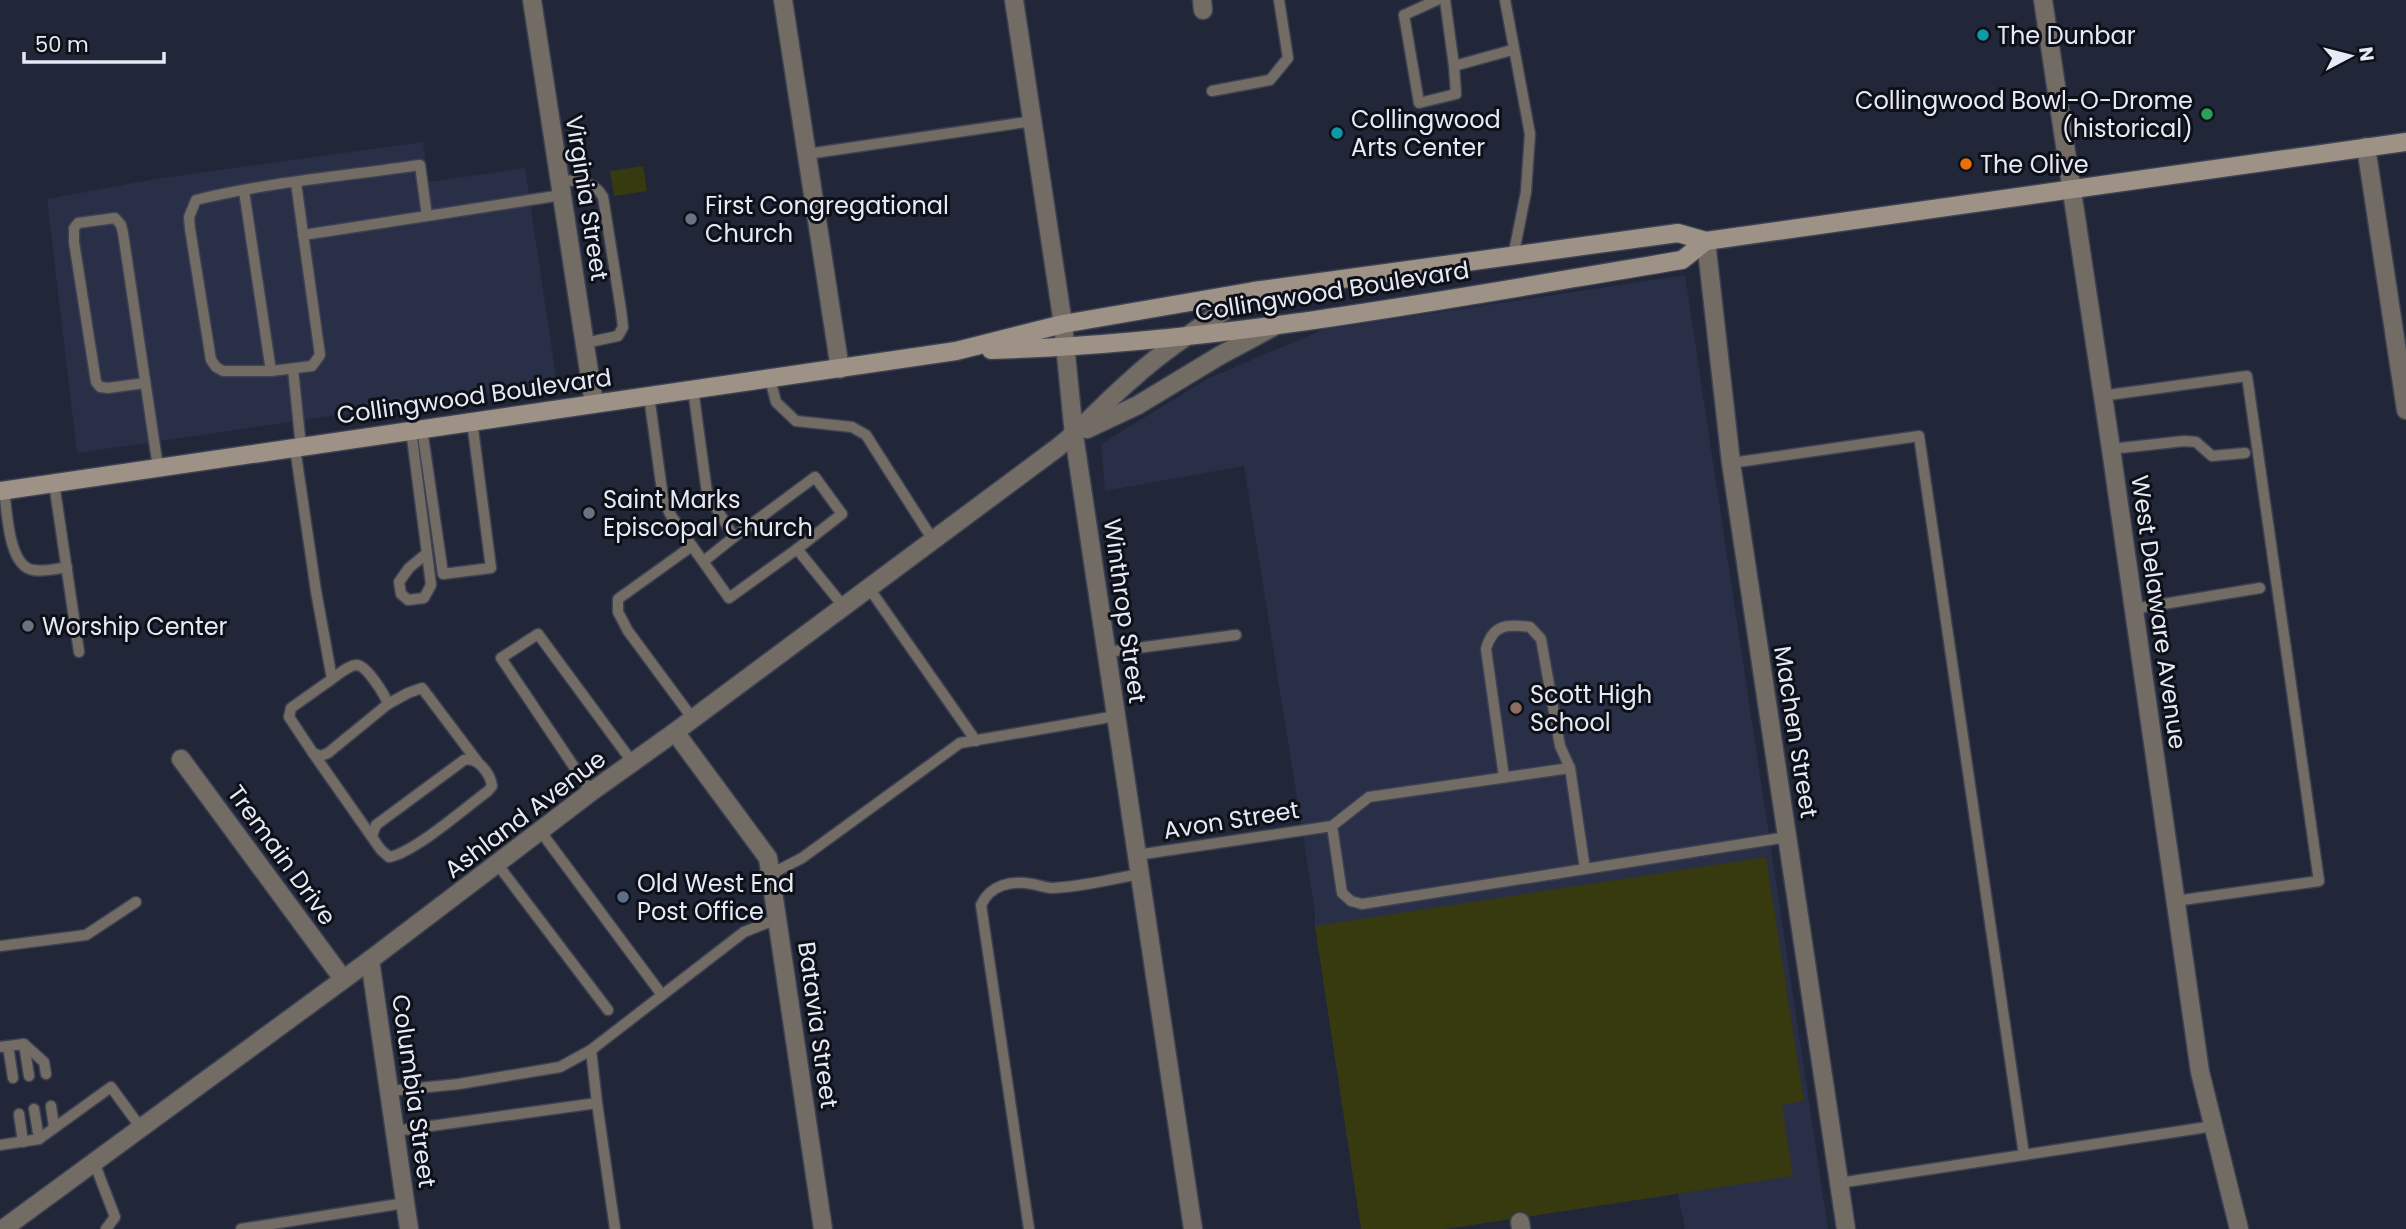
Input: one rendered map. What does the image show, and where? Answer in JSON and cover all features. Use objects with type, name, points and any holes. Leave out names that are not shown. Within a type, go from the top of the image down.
[{"type":"main road","name":"Collingwood Boulevard","points":[[2,490],[956,351],[1063,324],[1254,292],[1678,233],[1706,241],[2406,142]]},
{"type":"main road","name":"Collingwood Boulevard","points":[[956,351],[1065,348],[1185,338],[1273,327],[1682,260],[1706,241]]},
{"type":"main road","points":[[1504,289],[1513,257]]},
{"type":"street","name":"Virginia Street","points":[[532,0],[594,404]]},
{"type":"street","points":[[783,0],[840,369]]},
{"type":"street","name":"Winthrop Street","points":[[1014,0],[1063,324],[1074,435],[1193,1229]]},
{"type":"street","name":"West Delaware Avenue","points":[[2043,0],[2111,449],[2200,1072],[2239,1229]]},
{"type":"street","points":[[2366,148],[2402,355],[2406,410]]},
{"type":"street","name":"Machen Street","points":[[1706,241],[1731,463],[1846,1229]]},
{"type":"street","name":"Ashland Avenue","points":[[3,1229],[370,960],[1074,435],[1133,377],[1254,292]]},
{"type":"street","name":"Ashland Avenue","points":[[1074,435],[1138,405],[1273,327]]},
{"type":"street","name":"Batavia Street","points":[[675,732],[768,858],[823,1229]]},
{"type":"street","name":"Tremain Drive","points":[[181,759],[343,979]]},
{"type":"street","name":"Columbia Street","points":[[370,960],[409,1229]]},
{"type":"lane","points":[[1212,91],[1270,80],[1288,58],[1279,0]]},
{"type":"lane","points":[[1437,0],[1404,15],[1419,103],[1456,94],[1445,0]]},
{"type":"lane","points":[[1505,0],[1530,134],[1526,192],[1513,257]]},
{"type":"lane","points":[[1454,66],[1513,50]]},
{"type":"lane","points":[[807,154],[1033,121]]},
{"type":"lane","points":[[296,183],[320,355],[312,366],[271,372],[223,371],[216,367],[211,359],[188,217],[196,200],[244,191],[296,183],[419,165],[427,216]]},
{"type":"lane","points":[[303,235],[427,216],[561,188],[582,181],[595,185],[603,197],[623,327],[618,336],[585,344]]},
{"type":"lane","points":[[244,191],[271,372]]},
{"type":"lane","points":[[145,383],[108,388],[100,387],[96,382],[74,243],[74,228],[78,223],[108,217],[116,218],[121,225],[158,467]]},
{"type":"lane","points":[[293,369],[298,447],[316,592],[332,679]]},
{"type":"lane","points":[[2101,396],[2247,376],[2319,881],[2175,901]]},
{"type":"lane","points":[[770,379],[776,402],[796,421],[852,427],[866,435],[933,540]]},
{"type":"lane","points":[[694,389],[707,493],[734,537]]},
{"type":"lane","points":[[649,396],[663,498],[670,514],[729,598],[842,514],[815,477],[704,561]]},
{"type":"lane","points":[[417,430],[443,574],[491,568],[472,421]]},
{"type":"lane","points":[[417,430],[431,585],[424,598],[408,600],[401,594],[399,582],[409,568],[427,554]]},
{"type":"lane","points":[[1731,463],[1919,436],[2024,1155]]},
{"type":"lane","points":[[2111,449],[2184,441],[2196,442],[2212,456],[2245,453]]},
{"type":"lane","points":[[54,483],[79,652]]},
{"type":"lane","points":[[2,490],[18,561],[25,568],[34,570],[67,567]]},
{"type":"lane","points":[[692,546],[618,599],[618,612],[628,631],[693,719]]},
{"type":"lane","points":[[797,549],[844,607]]},
{"type":"lane","points":[[869,588],[976,741]]},
{"type":"lane","points":[[2133,609],[2260,588]]},
{"type":"lane","points":[[1504,777],[1486,649],[1490,636],[1496,629],[1516,625],[1531,627],[1541,639],[1560,746],[1570,768],[1585,869]]},
{"type":"lane","points":[[591,793],[501,658],[538,634],[633,763]]},
{"type":"lane","points":[[1107,652],[1236,635]]},
{"type":"lane","points":[[313,753],[321,756],[328,753],[388,704],[408,692],[422,688],[491,779],[492,786],[420,841],[397,856],[389,857],[372,836],[313,753],[289,717],[291,708],[356,665],[363,667],[382,691],[388,704]]},
{"type":"lane","points":[[771,874],[802,858],[960,743],[1116,716]]},
{"type":"lane","points":[[372,836],[376,825],[464,760],[478,762]]},
{"type":"lane","points":[[1570,768],[1369,797],[1332,826],[1342,892],[1351,901],[1362,904],[1787,837]]},
{"type":"lane","name":"Avon Street","points":[[1137,855],[1332,826]]},
{"type":"lane","points":[[541,832],[662,995]]},
{"type":"lane","points":[[498,865],[608,1010]]},
{"type":"lane","points":[[1029,1229],[981,905],[986,895],[1007,884],[1021,882],[1050,888],[1140,874]]},
{"type":"lane","points":[[0,946],[86,935],[136,902]]},
{"type":"lane","points":[[389,1091],[459,1084],[560,1067],[591,1051],[744,932],[777,919]]},
{"type":"lane","points":[[13,1078],[4,1047],[24,1044]]},
{"type":"lane","points":[[24,1044],[44,1062],[46,1073]]},
{"type":"lane","points":[[24,1044],[29,1076]]},
{"type":"lane","points":[[591,1051],[615,1229]]},
{"type":"lane","points":[[0,1145],[39,1139],[111,1087],[141,1128]]},
{"type":"lane","points":[[395,1131],[597,1103]]},
{"type":"lane","points":[[51,1106],[54,1127]]},
{"type":"lane","points":[[34,1110],[39,1139]]},
{"type":"lane","points":[[19,1114],[23,1142]]},
{"type":"lane","points":[[1839,1183],[2214,1126]]},
{"type":"lane","points":[[94,1162],[115,1217],[106,1229]]},
{"type":"lane","points":[[241,1229],[405,1203]]},
{"type":"shaded area","points":[[423,142],[428,182],[525,168],[557,383],[77,453],[47,199],[155,179]]},
{"type":"shaded area","name":"Scott High School","points":[[1685,275],[1828,1229],[1685,1229],[1678,1194],[1445,1229],[1361,1229],[1315,926],[1315,911],[1244,466],[1105,491],[1101,444],[1207,379],[1322,330]]},
{"type":"green space","points":[[643,166],[647,191],[614,196],[610,171]]},
{"type":"green space","points":[[1766,857],[1804,1101],[1782,1105],[1793,1176],[1445,1229],[1361,1229],[1315,926]]},
{"type":"place","name":"The Dunbar","points":[[1983,35]]},
{"type":"place","name":"Collingwood Bowl-O-Drome (historical)","points":[[2207,114]]},
{"type":"place","name":"Collingwood Arts Center","points":[[1337,133]]},
{"type":"place","name":"The Olive","points":[[1966,164]]},
{"type":"place","name":"First Congregational Church","points":[[691,219]]},
{"type":"place","name":"Saint Marks Episcopal Church","points":[[589,513]]},
{"type":"place","name":"Worship Center","points":[[28,626]]},
{"type":"place","name":"Scott High School","points":[[1516,708]]},
{"type":"place","name":"Old West End Post Office","points":[[623,897]]}]
